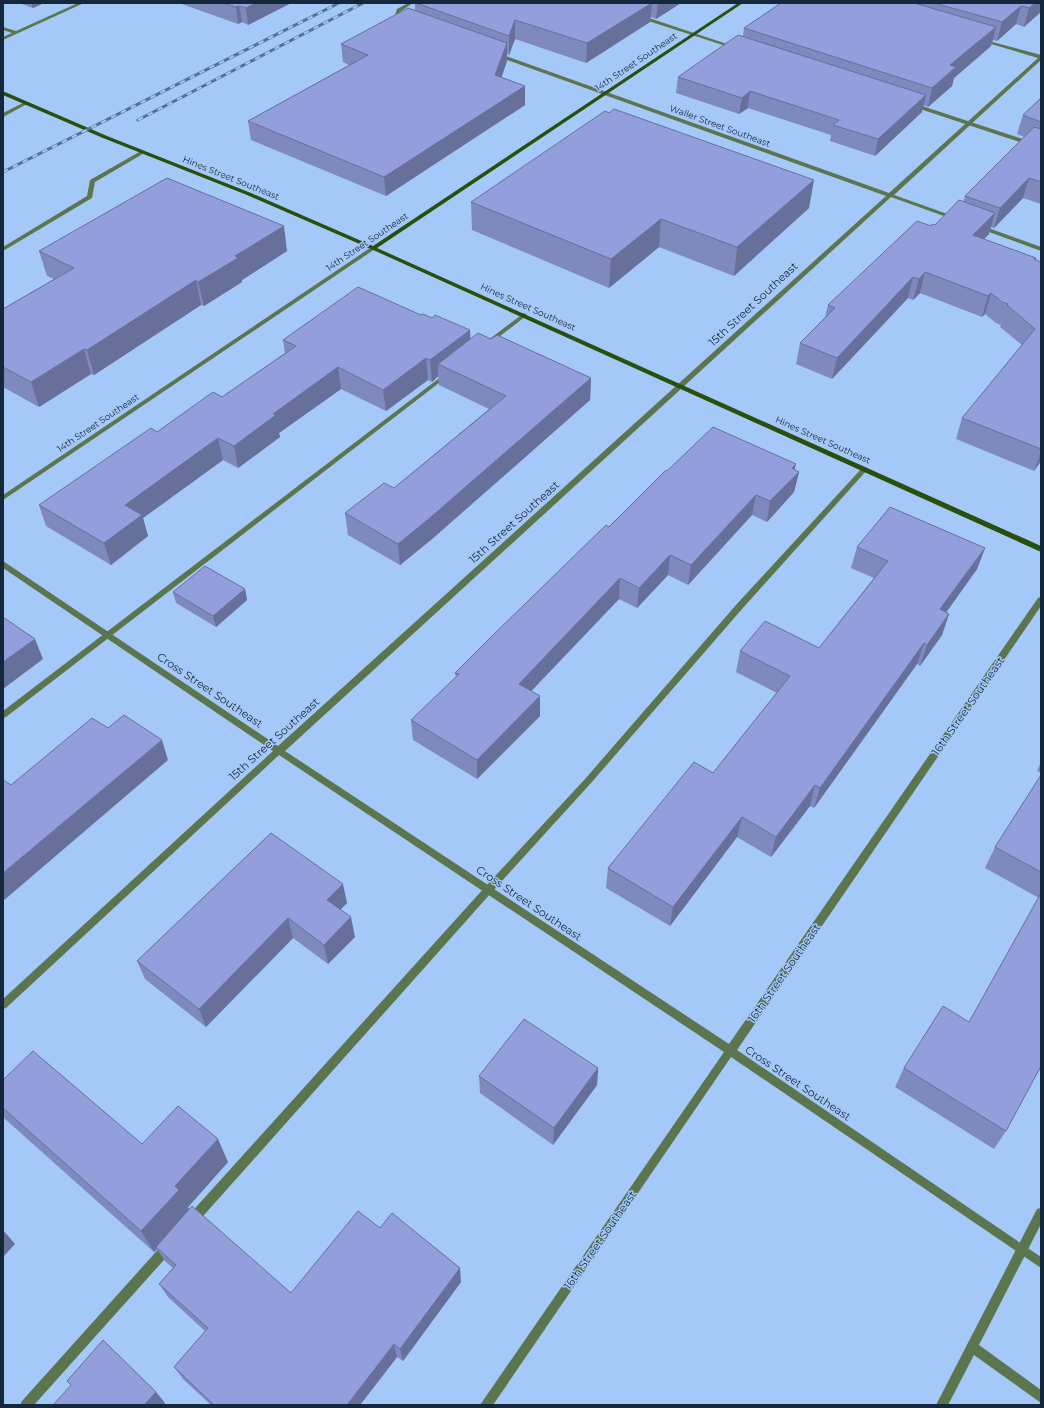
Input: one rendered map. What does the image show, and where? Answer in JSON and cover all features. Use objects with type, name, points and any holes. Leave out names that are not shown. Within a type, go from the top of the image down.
[{"type":"street","points":[[3,39],[82,3]]},
{"type":"street","points":[[407,22],[399,19],[397,15],[399,10],[411,3]]},
{"type":"street","name":"14th Street Southeast","points":[[3,498],[741,3]]},
{"type":"street","points":[[635,15],[740,49]]},
{"type":"street","points":[[3,28],[16,33]]},
{"type":"street","points":[[974,38],[1041,57]]},
{"type":"street","name":"Waller Street Southeast","points":[[495,54],[961,221]]},
{"type":"street","name":"15th Street Southeast","points":[[3,1005],[279,751],[1041,57]]},
{"type":"street","name":"Hines Street Southeast","points":[[3,93],[248,194],[374,248],[1041,549]]},
{"type":"street","points":[[3,115],[27,103]]},
{"type":"street","points":[[907,103],[1041,147]]},
{"type":"street","points":[[3,249],[90,197],[92,181],[143,152]]},
{"type":"street","points":[[976,226],[1041,249]]},
{"type":"street","points":[[480,349],[524,315]]},
{"type":"street","points":[[3,715],[455,368]]},
{"type":"street","points":[[186,1227],[488,890],[588,781],[739,607],[865,469]]},
{"type":"street","name":"Cross Street Southeast","points":[[3,564],[279,751],[730,1051],[1041,1263]]},
{"type":"street","name":"16th Street Southeast","points":[[486,1405],[1041,600]]},
{"type":"street","points":[[942,1405],[1041,1212]]},
{"type":"street","points":[[26,1405],[175,1239]]},
{"type":"street","points":[[972,1347],[1041,1397]]},
{"type":"building","points":[[223,3],[256,3],[246,8]]},
{"type":"building","points":[[416,3],[652,3],[587,43],[515,20],[509,36]]},
{"type":"building","points":[[781,3],[914,3],[996,27],[950,65],[956,67],[932,88],[744,28]]},
{"type":"building","points":[[934,3],[1035,3],[1029,8],[1021,6],[1002,22]]},
{"type":"building","points":[[408,8],[507,43],[495,75],[525,86],[384,177],[248,121],[368,55],[341,44]]},
{"type":"building","points":[[738,35],[926,95],[878,139],[833,125],[839,120],[750,91],[742,98],[678,77]]},
{"type":"building","points":[[1041,98],[1041,122],[1023,115]]},
{"type":"building","points":[[614,109],[814,180],[737,247],[661,219],[611,259],[471,202],[605,111],[609,113]]},
{"type":"building","points":[[1034,127],[1041,129],[1041,182],[1029,178],[1000,208],[965,196]]},
{"type":"building","points":[[167,178],[284,226],[235,256],[238,258],[198,282],[196,280],[87,350],[84,349],[31,382],[3,367],[3,309],[74,268],[39,251]]},
{"type":"building","points":[[959,200],[995,213],[973,235],[1036,258],[1034,259],[1041,262],[1041,449],[962,418],[1035,329],[1007,305],[1008,304],[1002,302],[991,293],[988,296],[925,272],[919,279],[913,277],[837,358],[800,343],[835,308],[828,305],[917,221],[931,226],[932,224],[935,225]]},
{"type":"building","points":[[358,287],[421,315],[423,314],[432,318],[435,315],[470,330],[430,360],[426,358],[383,390],[338,367],[273,414],[276,415],[234,446],[218,438],[125,505],[142,515],[104,543],[39,505],[151,428],[157,432],[213,392],[222,397],[296,346],[283,340]]},
{"type":"building","points":[[478,333],[491,339],[497,335],[591,378],[398,544],[345,513],[384,483],[394,488],[506,396],[438,364]]},
{"type":"building","points":[[713,427],[796,464],[792,468],[799,472],[770,501],[756,495],[691,565],[670,555],[639,588],[620,578],[519,684],[540,696],[477,760],[411,720],[459,674],[455,673],[490,638],[606,525],[609,527],[666,470],[667,471]]},
{"type":"building","points":[[890,507],[985,548],[940,609],[949,614],[927,645],[924,643],[820,788],[815,785],[776,837],[742,817],[673,907],[608,868],[694,762],[713,773],[790,676],[740,651],[765,621],[819,648],[888,561],[857,547]]},
{"type":"building","points":[[205,566],[245,589],[213,616],[173,592]]},
{"type":"building","points":[[3,617],[35,639],[3,662]]},
{"type":"building","points":[[124,715],[162,740],[3,873],[3,780],[11,785],[92,718],[108,728]]},
{"type":"building","points":[[1041,775],[1041,872],[995,847]]},
{"type":"building","points":[[271,833],[343,884],[327,900],[351,917],[324,945],[288,918],[199,1009],[137,961]]},
{"type":"building","points":[[1041,893],[1041,1066],[1006,1131],[904,1068],[943,1006],[969,1022]]},
{"type":"building","points":[[524,1019],[598,1068],[554,1128],[479,1076]]},
{"type":"building","points":[[33,1051],[142,1144],[178,1106],[218,1139],[175,1186],[179,1190],[141,1231],[3,1108],[3,1080]]},
{"type":"building","points":[[192,1206],[291,1293],[358,1211],[380,1228],[392,1213],[460,1268],[400,1349],[394,1344],[347,1405],[214,1405],[174,1367],[208,1328],[159,1284],[176,1265],[156,1247]]},
{"type":"building","points":[[103,1340],[156,1392],[144,1405],[53,1405],[71,1385],[67,1381]]},
{"type":"railway","points":[[3,172],[339,3]]},
{"type":"railway","points":[[138,120],[363,3]]}]
